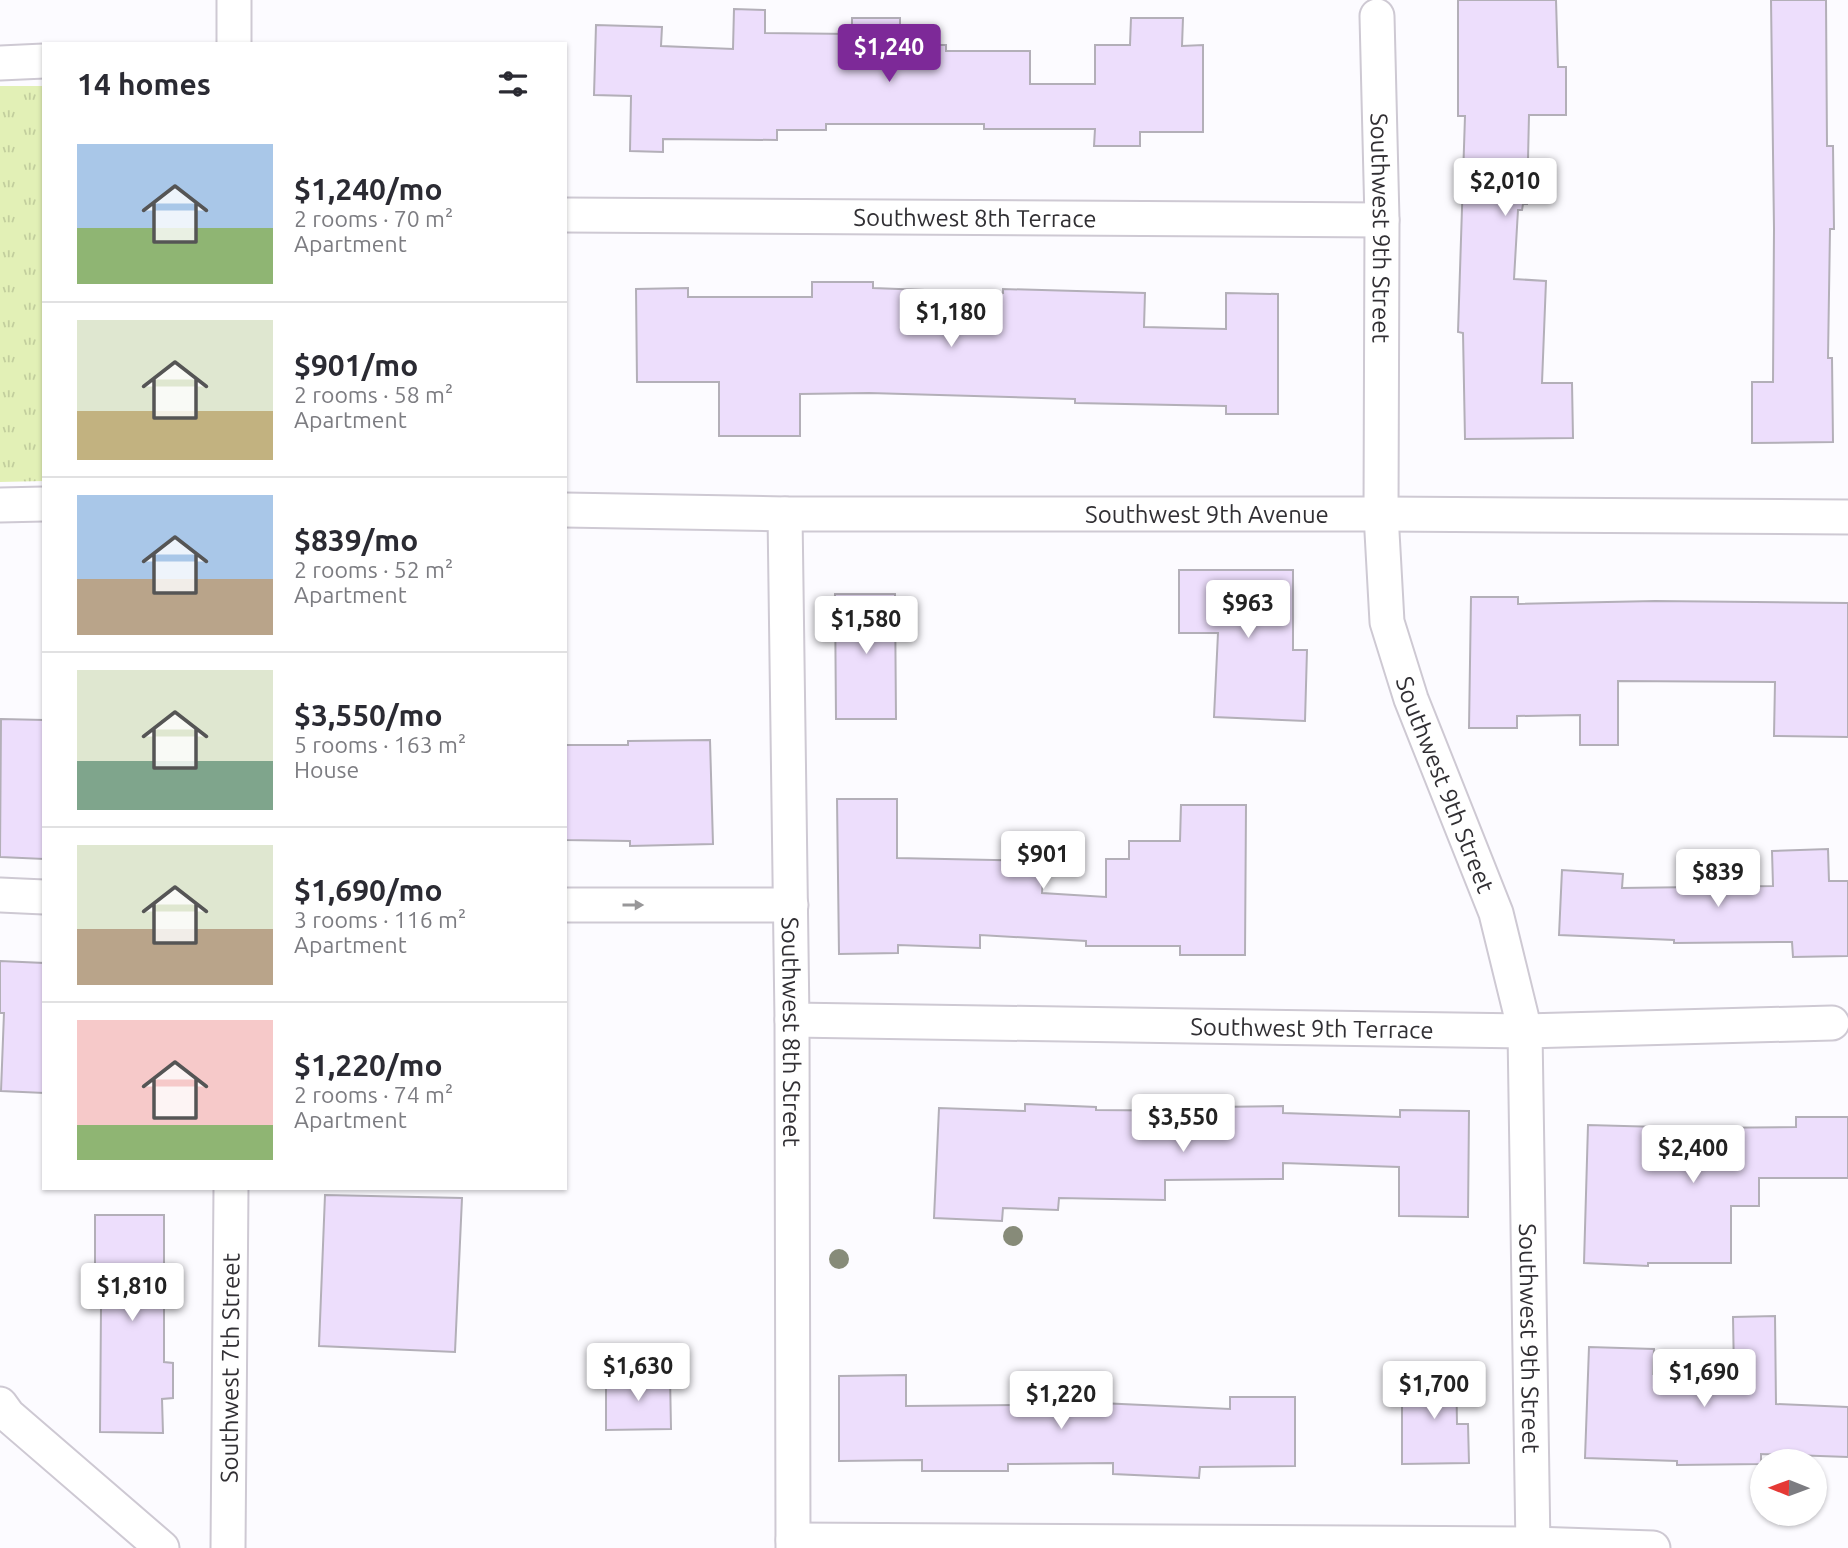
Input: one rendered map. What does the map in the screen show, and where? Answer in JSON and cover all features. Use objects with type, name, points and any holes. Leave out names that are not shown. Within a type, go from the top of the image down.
[{"type":"street","points":[[234,0],[234,42]]},
{"type":"street","name":"Southwest 9th Street","points":[[1377,16],[1382,220],[1381,514],[1387,622],[1411,699],[1496,913],[1525,1031],[1534,1546]]},
{"type":"street","points":[[0,63],[42,61]]},
{"type":"street","name":"Southwest 8th Terrace","points":[[567,215],[1382,220]]},
{"type":"street","points":[[0,505],[42,503]]},
{"type":"street","name":"Southwest 9th Avenue","points":[[567,510],[786,514],[1848,517]]},
{"type":"street","name":"Southwest 8th Street","points":[[786,514],[792,1020],[793,1544]]},
{"type":"street","points":[[0,895],[42,897]]},
{"type":"street","points":[[567,905],[791,905]]},
{"type":"street","name":"Southwest 9th Terrace","points":[[792,1020],[1525,1031],[1832,1023]]},
{"type":"street","name":"Southwest 7th Street","points":[[229,1548],[232,1190]]},
{"type":"street","points":[[0,1404],[8,1415],[162,1548]]},
{"type":"street","points":[[793,1544],[1653,1548]]},
{"type":"green space","points":[[0,86],[42,86],[42,481],[0,482]]},
{"type":"building","points":[[1458,0],[1556,0],[1558,67],[1566,67],[1566,115],[1529,115],[1527,204],[1523,204],[1522,210],[1518,210],[1514,279],[1546,281],[1542,383],[1572,383],[1573,438],[1465,439],[1463,333],[1458,332],[1465,116],[1458,116]]},
{"type":"building","points":[[1771,0],[1826,0],[1827,146],[1833,146],[1834,229],[1830,229],[1828,358],[1832,358],[1833,442],[1752,443],[1752,382],[1773,382]]},
{"type":"building","points":[[734,9],[765,10],[765,33],[852,34],[852,18],[900,18],[900,45],[946,45],[946,51],[1030,51],[1030,84],[1095,84],[1095,45],[1130,45],[1131,18],[1183,18],[1182,46],[1203,45],[1203,132],[1140,132],[1140,146],[1094,146],[1095,129],[984,129],[984,124],[826,124],[826,130],[777,130],[777,140],[663,139],[663,152],[630,151],[631,96],[594,95],[596,25],[662,27],[661,46],[733,49]]},
{"type":"building","points":[[812,282],[873,282],[873,288],[1003,293],[1003,289],[1145,293],[1144,327],[1226,329],[1226,293],[1278,294],[1278,414],[1226,414],[1226,406],[1075,403],[1075,399],[869,393],[800,394],[800,436],[719,436],[719,382],[637,382],[636,289],[688,288],[688,297],[812,297]]},
{"type":"building","points":[[1179,570],[1293,570],[1293,650],[1307,650],[1305,721],[1214,717],[1218,633],[1179,633]]},
{"type":"building","points":[[835,594],[895,594],[896,719],[836,719]]},
{"type":"building","points":[[1471,597],[1518,597],[1518,604],[1655,601],[1848,603],[1848,737],[1774,736],[1775,682],[1618,681],[1618,745],[1580,745],[1580,715],[1517,716],[1517,728],[1469,728]]},
{"type":"building","points":[[1,719],[42,720],[42,859],[0,857]]},
{"type":"building","points":[[710,740],[713,844],[630,846],[630,841],[567,840],[567,745],[628,745],[628,741]]},
{"type":"building","points":[[837,799],[897,799],[897,858],[1044,861],[1042,893],[1106,897],[1106,859],[1129,859],[1129,841],[1180,841],[1181,805],[1246,805],[1245,955],[1180,955],[1180,946],[1086,946],[1086,941],[980,935],[980,948],[898,945],[898,953],[839,954]]},
{"type":"building","points":[[1828,849],[1829,881],[1848,881],[1848,956],[1793,957],[1792,942],[1674,943],[1674,940],[1559,935],[1562,870],[1623,874],[1622,888],[1773,886],[1772,851]]},
{"type":"building","points":[[0,961],[42,963],[42,1093],[1,1091],[4,1013],[0,1013]]},
{"type":"building","points":[[1025,1104],[1096,1107],[1096,1110],[1213,1111],[1213,1107],[1283,1106],[1283,1113],[1400,1117],[1400,1110],[1469,1111],[1468,1217],[1399,1216],[1399,1167],[1283,1163],[1283,1179],[1165,1180],[1165,1200],[1059,1198],[1058,1210],[1003,1208],[1002,1221],[934,1218],[939,1108],[1025,1111]]},
{"type":"building","points":[[1796,1117],[1848,1117],[1848,1178],[1759,1178],[1759,1206],[1731,1206],[1731,1263],[1648,1263],[1648,1266],[1584,1263],[1588,1125],[1796,1127]]},
{"type":"building","points":[[325,1195],[462,1198],[455,1352],[319,1346]]},
{"type":"building","points":[[95,1215],[164,1215],[164,1362],[173,1363],[173,1398],[162,1399],[163,1433],[100,1432],[101,1307],[95,1307]]},
{"type":"building","points":[[1775,1316],[1776,1404],[1848,1407],[1848,1457],[1827,1456],[1827,1449],[1750,1449],[1750,1464],[1677,1465],[1677,1461],[1585,1458],[1589,1347],[1654,1349],[1653,1374],[1734,1374],[1733,1317]]},
{"type":"building","points":[[1424,1364],[1456,1364],[1457,1424],[1468,1424],[1469,1463],[1402,1464],[1402,1396],[1424,1396]]},
{"type":"building","points":[[1058,1373],[1058,1398],[1100,1397],[1100,1403],[1230,1409],[1230,1397],[1295,1397],[1295,1466],[1200,1467],[1199,1478],[1113,1474],[1113,1463],[1008,1464],[1008,1471],[922,1471],[922,1460],[839,1461],[839,1376],[906,1375],[906,1406],[1024,1405],[1024,1374]]},
{"type":"building","points":[[670,1376],[671,1429],[606,1430],[606,1377]]}]
